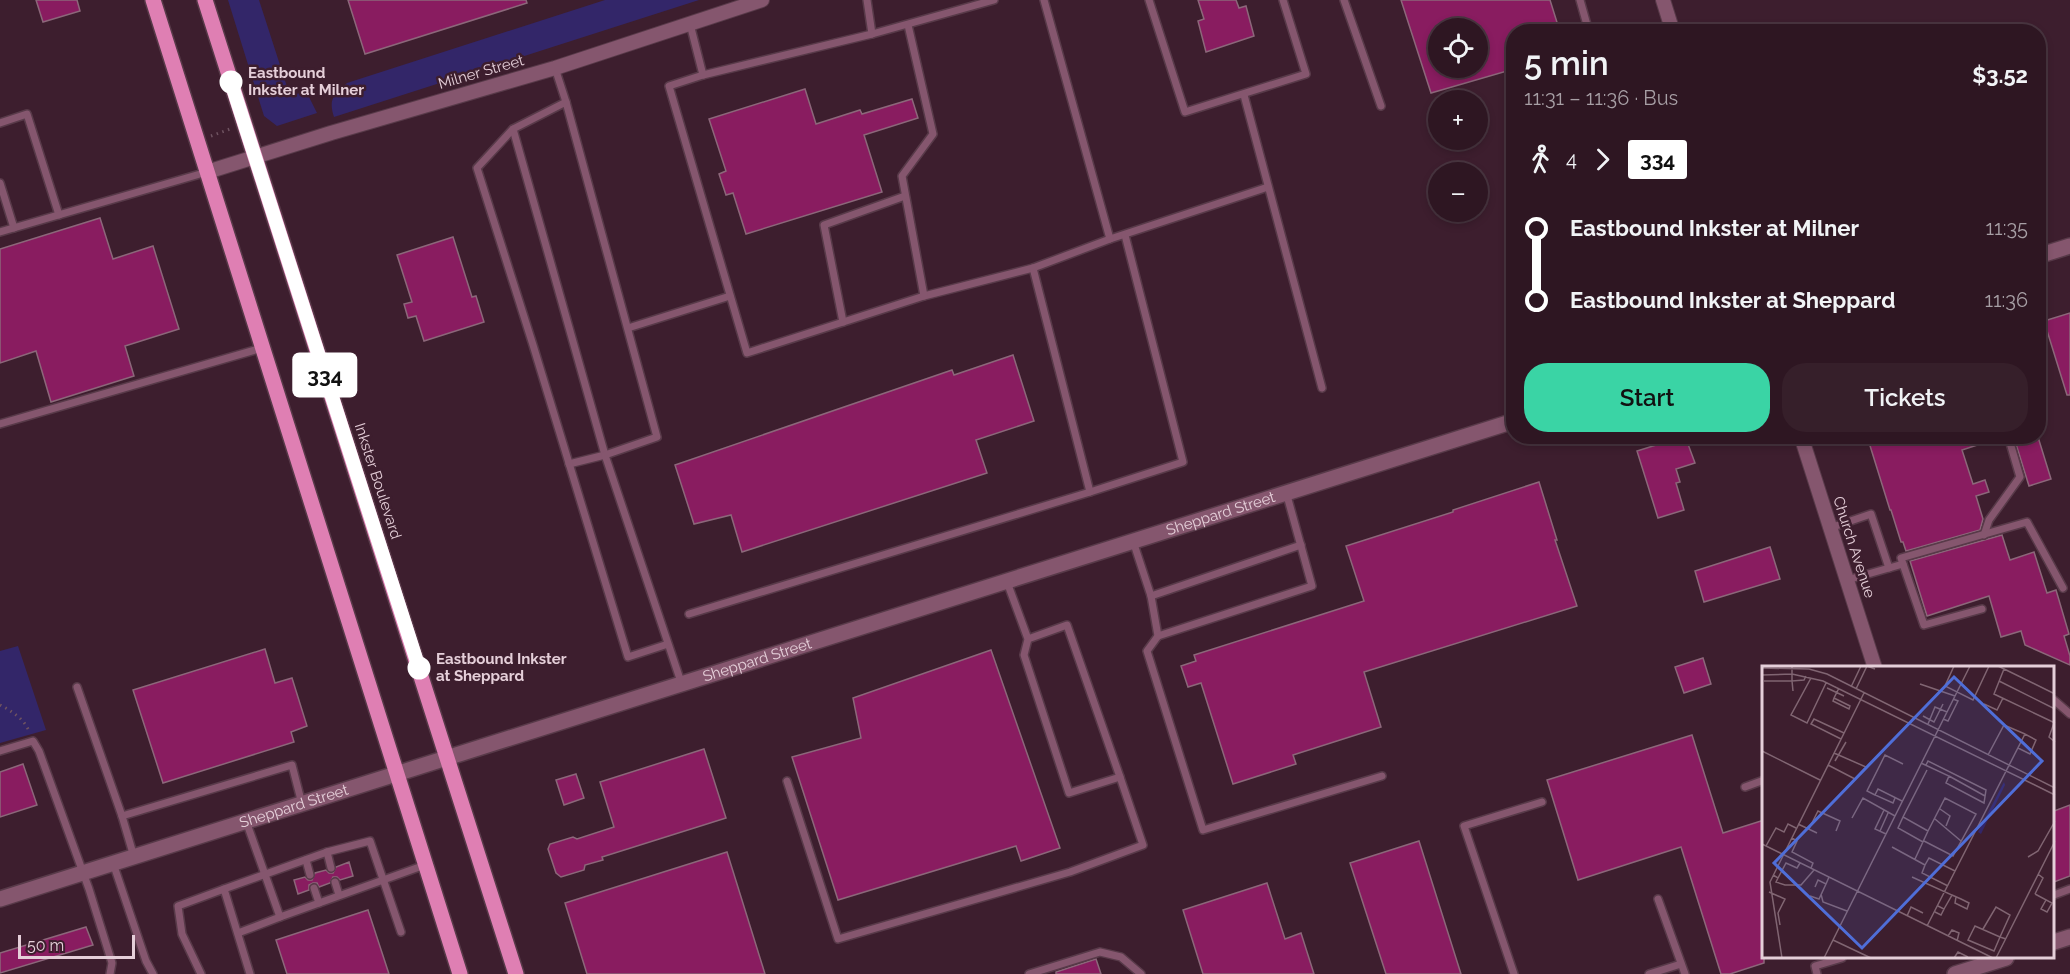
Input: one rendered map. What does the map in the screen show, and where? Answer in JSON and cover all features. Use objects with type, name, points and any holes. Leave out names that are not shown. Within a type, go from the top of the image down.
[{"type":"main road","points":[[153,0],[460,974]]},
{"type":"main road","name":"Inkster Boulevard","points":[[204,0],[516,974]]},
{"type":"street","name":"Milner Street","points":[[207,172],[555,68],[762,0]]},
{"type":"street","points":[[1663,0],[1670,24]]},
{"type":"street","points":[[2046,254],[2070,246]]},
{"type":"street","name":"Sheppard Street","points":[[0,899],[681,682],[1007,582],[1506,423]]},
{"type":"street","name":"Church Avenue","points":[[1804,444],[1874,666]]},
{"type":"street","points":[[2055,942],[2070,937]]},
{"type":"street","points":[[1966,969],[1999,959]]},
{"type":"lane","points":[[867,0],[872,34]]},
{"type":"lane","points":[[994,0],[908,25],[703,75],[669,86],[747,353],[924,296],[1033,268],[1110,239],[1268,187]]},
{"type":"lane","points":[[1044,0],[1110,239]]},
{"type":"lane","points":[[1149,0],[1185,112],[1306,74],[1283,0]]},
{"type":"lane","points":[[1344,0],[1381,106]]},
{"type":"lane","points":[[1580,0],[1587,24]]},
{"type":"lane","points":[[690,24],[703,75]]},
{"type":"lane","points":[[908,25],[933,134],[902,176],[924,296]]},
{"type":"lane","points":[[555,68],[657,437],[605,455],[569,464]]},
{"type":"lane","points":[[1244,95],[1322,387]]},
{"type":"lane","points":[[566,102],[513,129],[477,168],[628,657],[668,644]]},
{"type":"lane","points":[[0,123],[27,114],[59,215]]},
{"type":"lane","points":[[513,129],[605,455],[681,682]]},
{"type":"lane","points":[[0,232],[207,172]]},
{"type":"lane","points":[[0,183],[14,228]]},
{"type":"lane","points":[[843,322],[824,225],[905,196]]},
{"type":"lane","points":[[689,614],[1183,462],[1125,235]]},
{"type":"lane","points":[[1033,268],[1090,492]]},
{"type":"lane","points":[[628,328],[730,296]]},
{"type":"lane","points":[[0,424],[263,348]]},
{"type":"lane","points":[[1984,535],[1989,520],[2020,477],[2010,444]]},
{"type":"lane","points":[[1286,492],[1311,586],[1158,636],[1147,651],[1203,830],[1382,776]]},
{"type":"lane","points":[[1830,528],[1871,514],[1889,568]]},
{"type":"lane","points":[[1982,609],[1924,625],[1901,558],[2027,522],[2063,588]]},
{"type":"lane","points":[[1133,541],[1151,596],[1158,636]]},
{"type":"lane","points":[[1151,596],[1300,545]]},
{"type":"lane","points":[[1847,580],[1903,564]]},
{"type":"lane","points":[[1007,582],[1028,639],[1024,655],[1069,793],[1120,777]]},
{"type":"lane","points":[[787,781],[838,939],[1070,872],[1143,845],[1067,625],[1028,639]]},
{"type":"lane","points":[[77,687],[135,857]]},
{"type":"lane","points":[[2055,701],[2070,714]]},
{"type":"lane","points":[[0,752],[33,741],[39,750],[84,873],[112,963],[110,974]]},
{"type":"lane","points":[[122,816],[292,765],[302,804]]},
{"type":"lane","points":[[1745,787],[1762,781]]},
{"type":"lane","points":[[1514,974],[1464,826],[1542,802]]},
{"type":"lane","points":[[246,822],[280,917]]},
{"type":"lane","points":[[201,974],[182,934],[178,906],[327,852],[370,841],[401,932]]},
{"type":"lane","points":[[327,852],[331,868]]},
{"type":"lane","points":[[306,860],[310,875]]},
{"type":"lane","points":[[113,864],[146,961],[153,974]]},
{"type":"lane","points":[[238,933],[425,865]]},
{"type":"lane","points":[[335,882],[339,895]]},
{"type":"lane","points":[[314,888],[319,903]]},
{"type":"lane","points":[[224,889],[250,974]]},
{"type":"lane","points":[[2055,895],[2070,889]]},
{"type":"lane","points":[[1658,899],[1685,974]]},
{"type":"lane","points":[[1029,974],[1100,952],[1121,957],[1141,974]]},
{"type":"lane","points":[[1817,974],[1815,966],[1836,959]]},
{"type":"lane","points":[[1649,974],[1681,964]]},
{"type":"path","points":[[197,140],[244,125]]},
{"type":"path","points":[[0,705],[13,712],[27,725],[33,741]]},
{"type":"shaded area","points":[[228,0],[259,0],[290,96],[306,91],[317,113],[277,126],[264,116]]},
{"type":"shaded area","points":[[605,0],[699,0],[334,117],[333,97],[347,83]]},
{"type":"shaded area","points":[[18,646],[46,730],[0,743],[0,651]]},
{"type":"building","points":[[36,0],[77,0],[80,11],[43,22]]},
{"type":"building","points":[[348,0],[526,0],[527,3],[365,54]]},
{"type":"building","points":[[1198,0],[1236,0],[1239,8],[1246,6],[1254,36],[1206,52],[1198,21],[1204,19]]},
{"type":"building","points":[[1401,0],[1550,0],[1558,24],[1506,24],[1506,71],[1488,77],[1488,18],[1428,18],[1428,78],[1483,78],[1441,90],[1430,90]]},
{"type":"building","points":[[805,89],[816,124],[860,110],[862,114],[912,99],[918,118],[864,135],[882,192],[746,234],[733,193],[726,195],[719,174],[726,171],[709,119]]},
{"type":"building","points":[[100,218],[113,259],[153,246],[179,329],[125,346],[134,376],[51,402],[36,351],[0,363],[0,249]]},
{"type":"building","points":[[453,237],[472,297],[476,296],[484,322],[424,341],[416,316],[408,318],[404,304],[412,302],[397,255]]},
{"type":"building","points":[[2070,313],[2070,395],[2067,395],[2046,327],[2046,320]]},
{"type":"building","points":[[1013,355],[1034,421],[976,440],[987,473],[742,552],[731,515],[694,524],[675,465],[952,370],[954,375]]},
{"type":"building","points":[[1659,444],[1688,444],[1695,463],[1676,469],[1680,482],[1676,483],[1684,510],[1658,518],[1637,451]]},
{"type":"building","points":[[1869,444],[1981,444],[1962,450],[1973,484],[1985,480],[1989,492],[1976,496],[1983,519],[1980,530],[1906,551],[1890,510]]},
{"type":"building","points":[[2016,444],[2040,444],[2051,479],[2029,486]]},
{"type":"building","points":[[1539,482],[1577,606],[1364,672],[1381,727],[1293,755],[1296,764],[1233,784],[1201,683],[1188,687],[1181,666],[1196,661],[1194,655],[1364,601],[1346,546]]},
{"type":"building","points":[[2002,535],[2010,560],[2034,552],[2047,593],[2056,590],[2069,634],[2064,636],[2070,656],[2070,665],[2025,645],[2021,631],[2001,637],[1989,596],[1927,616],[1910,561]]},
{"type":"building","points":[[1770,547],[1780,579],[1704,602],[1695,571]]},
{"type":"building","points":[[265,649],[275,683],[292,678],[307,726],[291,732],[294,742],[163,783],[133,690]]},
{"type":"building","points":[[991,650],[1060,848],[1021,861],[1016,846],[838,900],[792,757],[861,738],[853,698]]},
{"type":"building","points":[[1703,658],[1711,684],[1684,693],[1675,667]]},
{"type":"building","points":[[1692,735],[1723,833],[1762,821],[1762,959],[1764,963],[1730,974],[1721,974],[1681,847],[1578,880],[1547,780]]},
{"type":"building","points":[[704,749],[726,818],[602,857],[603,860],[585,865],[584,870],[561,877],[556,873],[548,849],[550,844],[573,837],[577,839],[614,827],[600,782]]},
{"type":"building","points":[[23,764],[37,805],[0,817],[0,772]]},
{"type":"building","points":[[576,774],[584,798],[564,805],[556,780]]},
{"type":"building","points":[[2070,805],[2070,876],[2055,882],[2055,811]]},
{"type":"building","points":[[1419,841],[1461,974],[1386,974],[1350,863]]},
{"type":"building","points":[[727,852],[765,974],[587,974],[565,903]]},
{"type":"building","points":[[349,862],[353,876],[340,880],[333,877],[330,883],[319,887],[317,883],[313,883],[309,885],[309,890],[298,894],[294,880],[305,877],[312,880],[315,873],[326,870],[333,873],[336,867]]},
{"type":"building","points":[[1267,883],[1285,939],[1301,933],[1314,974],[1203,974],[1183,910]]},
{"type":"building","points":[[368,910],[389,974],[287,974],[276,940]]},
{"type":"building","points":[[86,927],[93,945],[0,973],[0,953]]},
{"type":"building","points":[[1096,959],[1101,974],[1056,974],[1056,972]]},
{"type":"bus line","name":"334","points":[[231,82],[419,668]]},
{"type":"place","name":"Eastbound Inkster at Milner","points":[[231,82]]},
{"type":"place","name":"Eastbound Inkster at Sheppard","points":[[419,668]]}]
